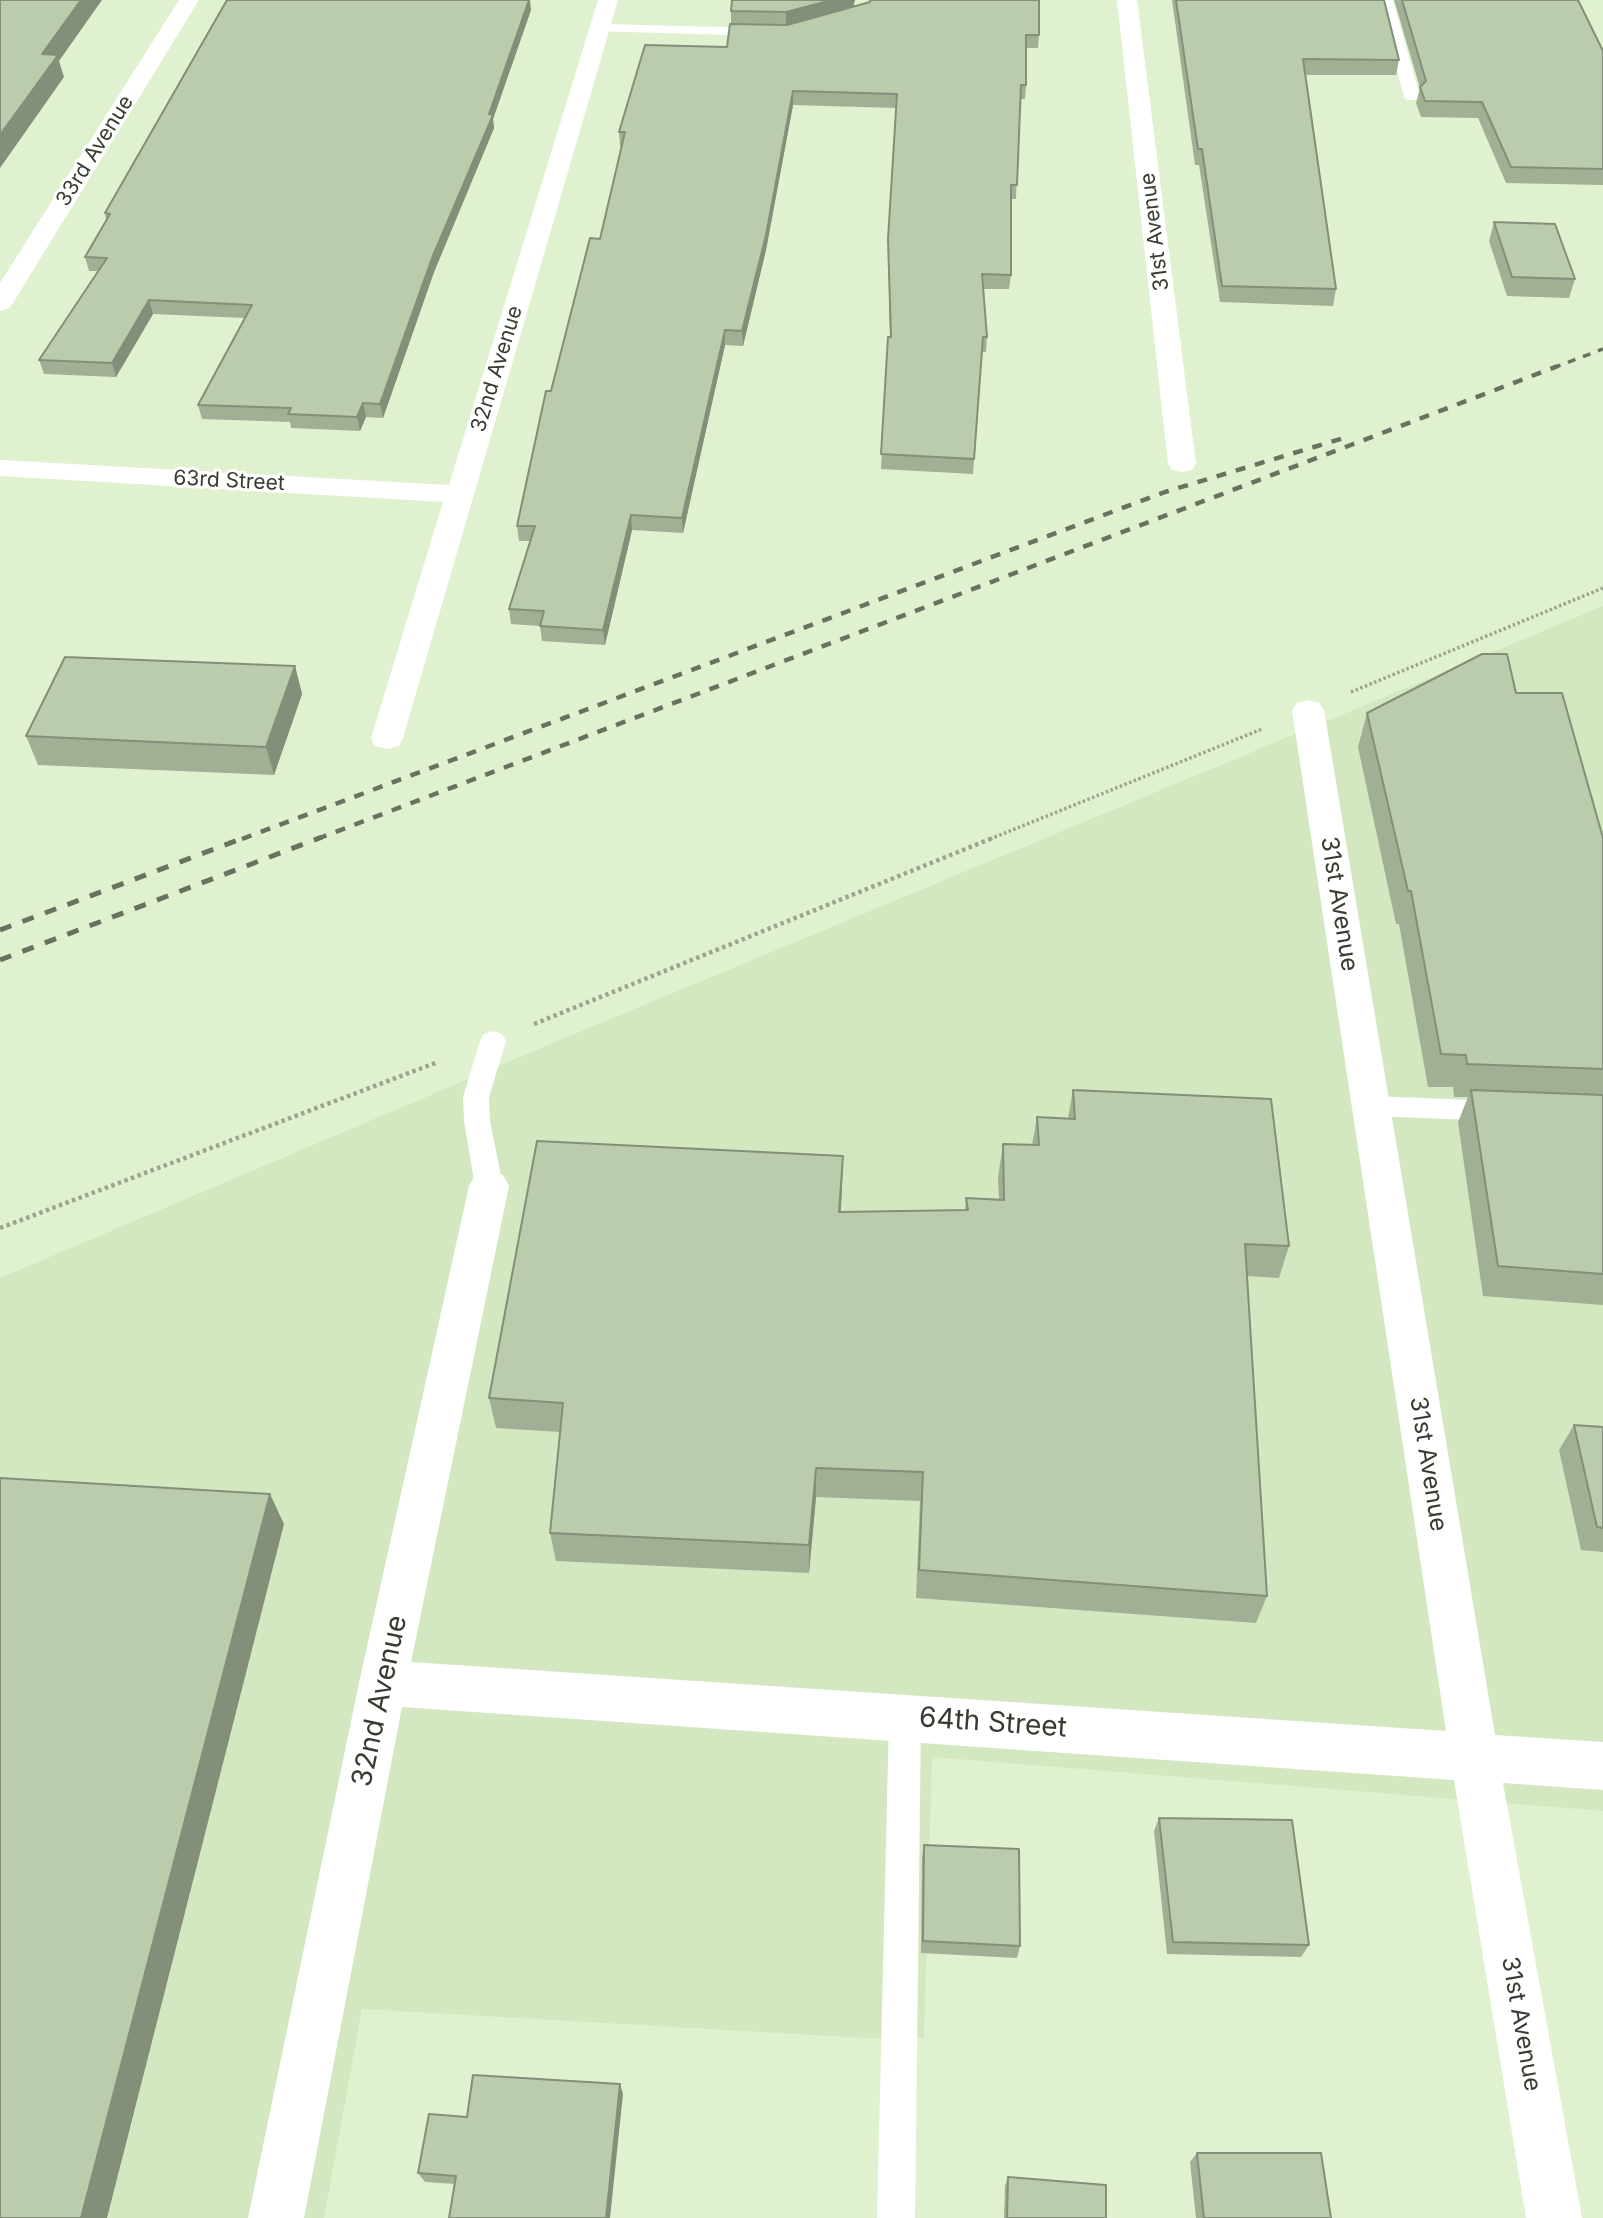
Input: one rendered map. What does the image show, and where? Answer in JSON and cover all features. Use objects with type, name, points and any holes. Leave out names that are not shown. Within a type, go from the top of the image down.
[{"type":"street","name":"33rd Avenue","points":[[0,303],[189,0]]},
{"type":"street","name":"32nd Avenue","points":[[387,738],[608,0]]},
{"type":"street","name":"31st Avenue","points":[[1128,0],[1182,464]]},
{"type":"street","name":"63rd Street","points":[[0,468],[459,494]]},
{"type":"street","name":"31st Avenue","points":[[1308,709],[1474,1756],[1555,2218]]},
{"type":"street","name":"32nd Avenue","points":[[276,2218],[383,1683],[489,1185]]},
{"type":"street","name":"64th Street","points":[[383,1683],[1603,1766]]},
{"type":"lane","points":[[1386,0],[1412,97]]},
{"type":"lane","points":[[600,28],[774,32]]},
{"type":"lane","points":[[489,1185],[477,1121],[476,1097],[493,1041]]},
{"type":"lane","points":[[1371,1106],[1521,1112]]},
{"type":"lane","points":[[896,2218],[905,1717]]},
{"type":"path","points":[[0,1228],[493,1041],[1603,589]]},
{"type":"shaded area","points":[[1603,606],[1603,1811],[932,1757],[924,2038],[864,2038],[362,2009],[324,2218],[0,2218],[0,1278],[560,1040]]},
{"type":"building","points":[[0,0],[81,0],[42,54],[58,55],[0,135]]},
{"type":"building","points":[[227,0],[529,0],[489,114],[493,115],[432,258],[380,404],[363,403],[357,417],[288,414],[291,408],[198,405],[252,305],[149,300],[112,363],[39,360],[107,258],[85,257],[110,214],[105,213]]},
{"type":"building","points":[[732,0],[832,0],[786,12],[731,11]]},
{"type":"building","points":[[870,0],[1039,0],[1039,35],[1026,35],[1026,85],[1021,85],[1017,185],[1011,185],[1011,275],[982,274],[987,337],[983,337],[974,459],[881,454],[888,337],[891,337],[888,239],[897,94],[793,91],[766,235],[742,331],[725,330],[682,518],[631,515],[603,630],[540,626],[544,611],[509,609],[535,526],[517,526],[546,391],[551,391],[590,238],[600,239],[625,132],[619,132],[645,45],[727,47],[730,24],[787,25]]},
{"type":"building","points":[[1176,0],[1384,0],[1399,60],[1303,59],[1336,289],[1222,286]]},
{"type":"building","points":[[1402,0],[1578,0],[1603,51],[1603,169],[1511,167],[1482,102],[1425,101],[1420,87],[1426,81]]},
{"type":"building","points":[[1494,222],[1555,224],[1575,279],[1512,277]]},
{"type":"building","points":[[1482,654],[1507,654],[1516,693],[1562,693],[1603,838],[1603,1069],[1467,1064],[1466,1055],[1441,1054],[1411,891],[1408,891],[1367,713]]},
{"type":"building","points":[[65,657],[295,666],[266,747],[26,736]]},
{"type":"building","points":[[1073,1090],[1271,1099],[1289,1246],[1245,1244],[1267,1596],[919,1570],[923,1472],[816,1468],[809,1545],[550,1533],[563,1403],[489,1398],[537,1141],[843,1156],[839,1212],[968,1210],[966,1198],[1004,1200],[1003,1144],[1039,1145],[1037,1117],[1075,1119]]},
{"type":"building","points":[[1471,1090],[1603,1095],[1603,1274],[1498,1266]]},
{"type":"building","points":[[1574,1425],[1603,1427],[1603,1528],[1597,1527]]},
{"type":"building","points":[[0,1478],[270,1494],[81,2218],[0,2218]]},
{"type":"building","points":[[1159,1818],[1292,1820],[1309,1945],[1173,1942]]},
{"type":"building","points":[[924,1845],[1019,1849],[1020,1946],[923,1941]]},
{"type":"building","points":[[473,2075],[620,2084],[606,2218],[449,2218],[456,2176],[418,2173],[429,2114],[467,2117]]},
{"type":"building","points":[[1197,2153],[1321,2153],[1331,2218],[1204,2218]]},
{"type":"building","points":[[1008,2177],[1106,2185],[1106,2218],[1007,2218]]},
{"type":"railway","points":[[1553,368],[1603,349]]},
{"type":"railway","points":[[317,839],[1558,366]]},
{"type":"railway","points":[[242,839],[1165,492],[1347,437]]},
{"type":"railway","points":[[0,930],[246,837]]},
{"type":"railway","points":[[0,960],[322,837]]}]
